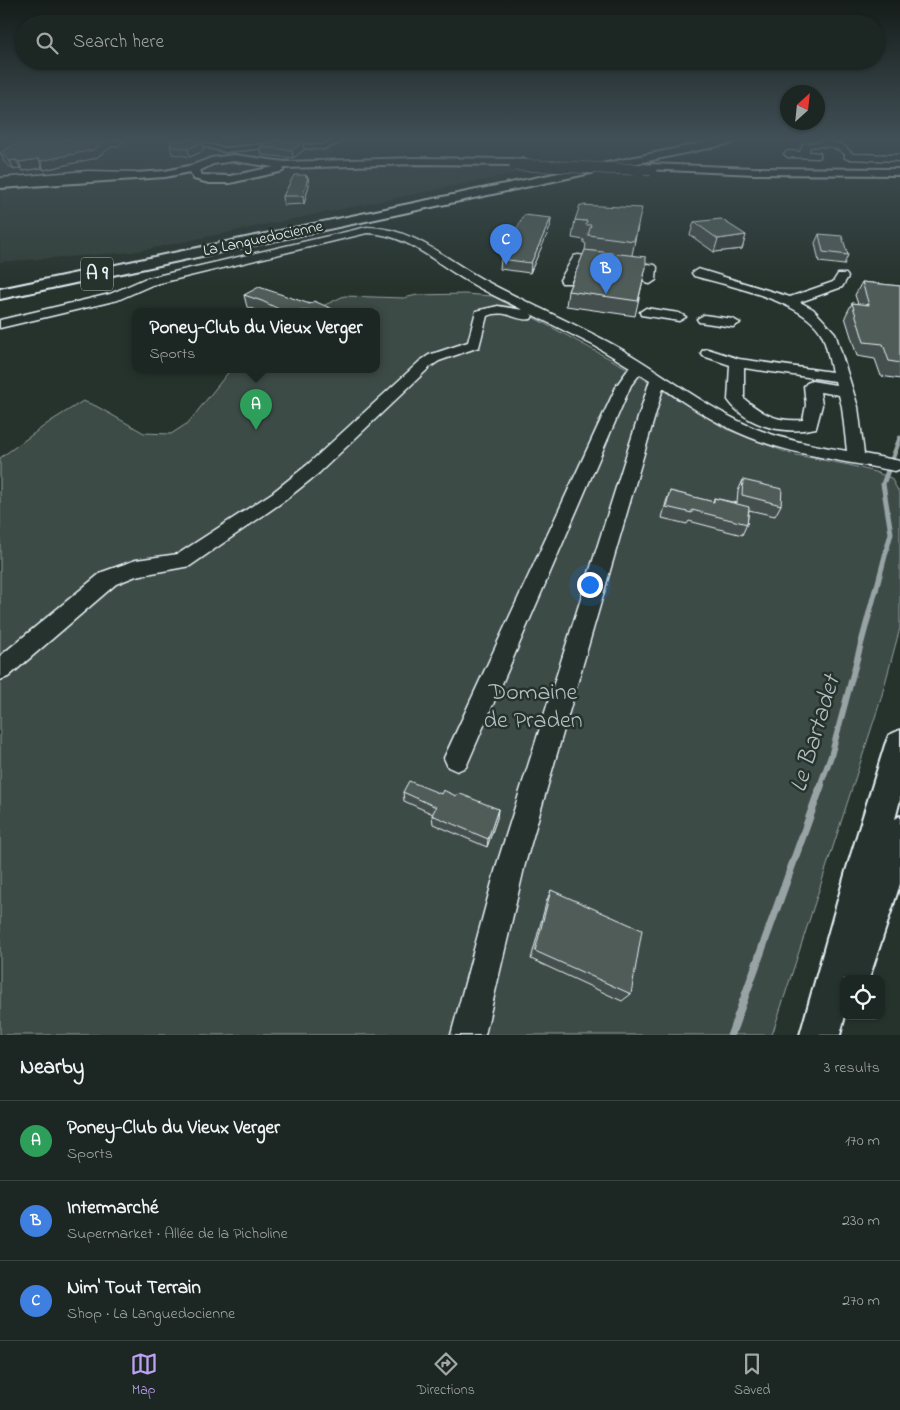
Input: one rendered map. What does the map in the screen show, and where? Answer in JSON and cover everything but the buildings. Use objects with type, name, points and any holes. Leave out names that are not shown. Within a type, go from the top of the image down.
[{"type":"highway","name":"La Languedocienne","points":[[0,284],[467,188]]},
{"type":"highway","name":"La Languedocienne","points":[[0,294],[502,188]]},
{"type":"main road","points":[[820,1035],[863,871],[900,745]]},
{"type":"main road","points":[[851,975],[900,833]]},
{"type":"main road","points":[[831,1035],[840,1009]]},
{"type":"street","points":[[0,324],[114,297],[148,282],[367,230],[381,230],[394,232],[407,238],[478,282],[579,333],[635,370]]},
{"type":"street","points":[[566,280],[578,258],[651,267],[650,280]]},
{"type":"street","points":[[698,273],[790,301],[808,312],[828,333],[850,407],[856,457]]},
{"type":"street","points":[[790,301],[838,284],[842,277]]},
{"type":"street","points":[[0,670],[121,570],[182,561],[278,497],[313,470],[425,364],[434,358],[474,344],[481,314],[490,310],[511,309],[635,370],[658,379],[703,407],[755,433],[794,445],[898,466]]},
{"type":"street","points":[[646,312],[679,317]]},
{"type":"street","points":[[704,318],[733,323]]},
{"type":"street","points":[[708,353],[737,363],[843,385]]},
{"type":"street","points":[[737,363],[736,400],[762,420],[784,426],[810,424],[814,405],[812,386],[843,385]]},
{"type":"street","points":[[457,758],[624,384],[635,370]]},
{"type":"street","points":[[468,1035],[511,864],[658,379]]},
{"type":"shaded area","points":[[0,188],[442,188],[133,252],[0,262]]},
{"type":"green space","name":"Domaine de Praden","points":[[465,294],[492,296],[625,367],[726,429],[791,454],[875,472],[891,478],[900,494],[900,628],[880,702],[772,1035],[0,1035],[0,458],[51,421],[83,401],[96,406],[144,433],[171,434],[188,423],[228,373],[380,373],[380,308],[318,308],[344,296],[404,298],[417,295]]},
{"type":"waterway","name":"Le Bartadet","points":[[876,590],[891,533],[883,484],[900,438]]},
{"type":"waterway","name":"Le Bartadet","points":[[820,786],[831,756],[876,588]]},
{"type":"waterway","name":"Le Bartadet","points":[[731,1035],[821,785]]},
{"type":"place","name":"Nim' Tout Terrain","points":[[506,265]]},
{"type":"place","name":"Intermarché","points":[[606,294]]},
{"type":"place","name":"Poney-Club du Vieux Verger","points":[[256,430]]}]
